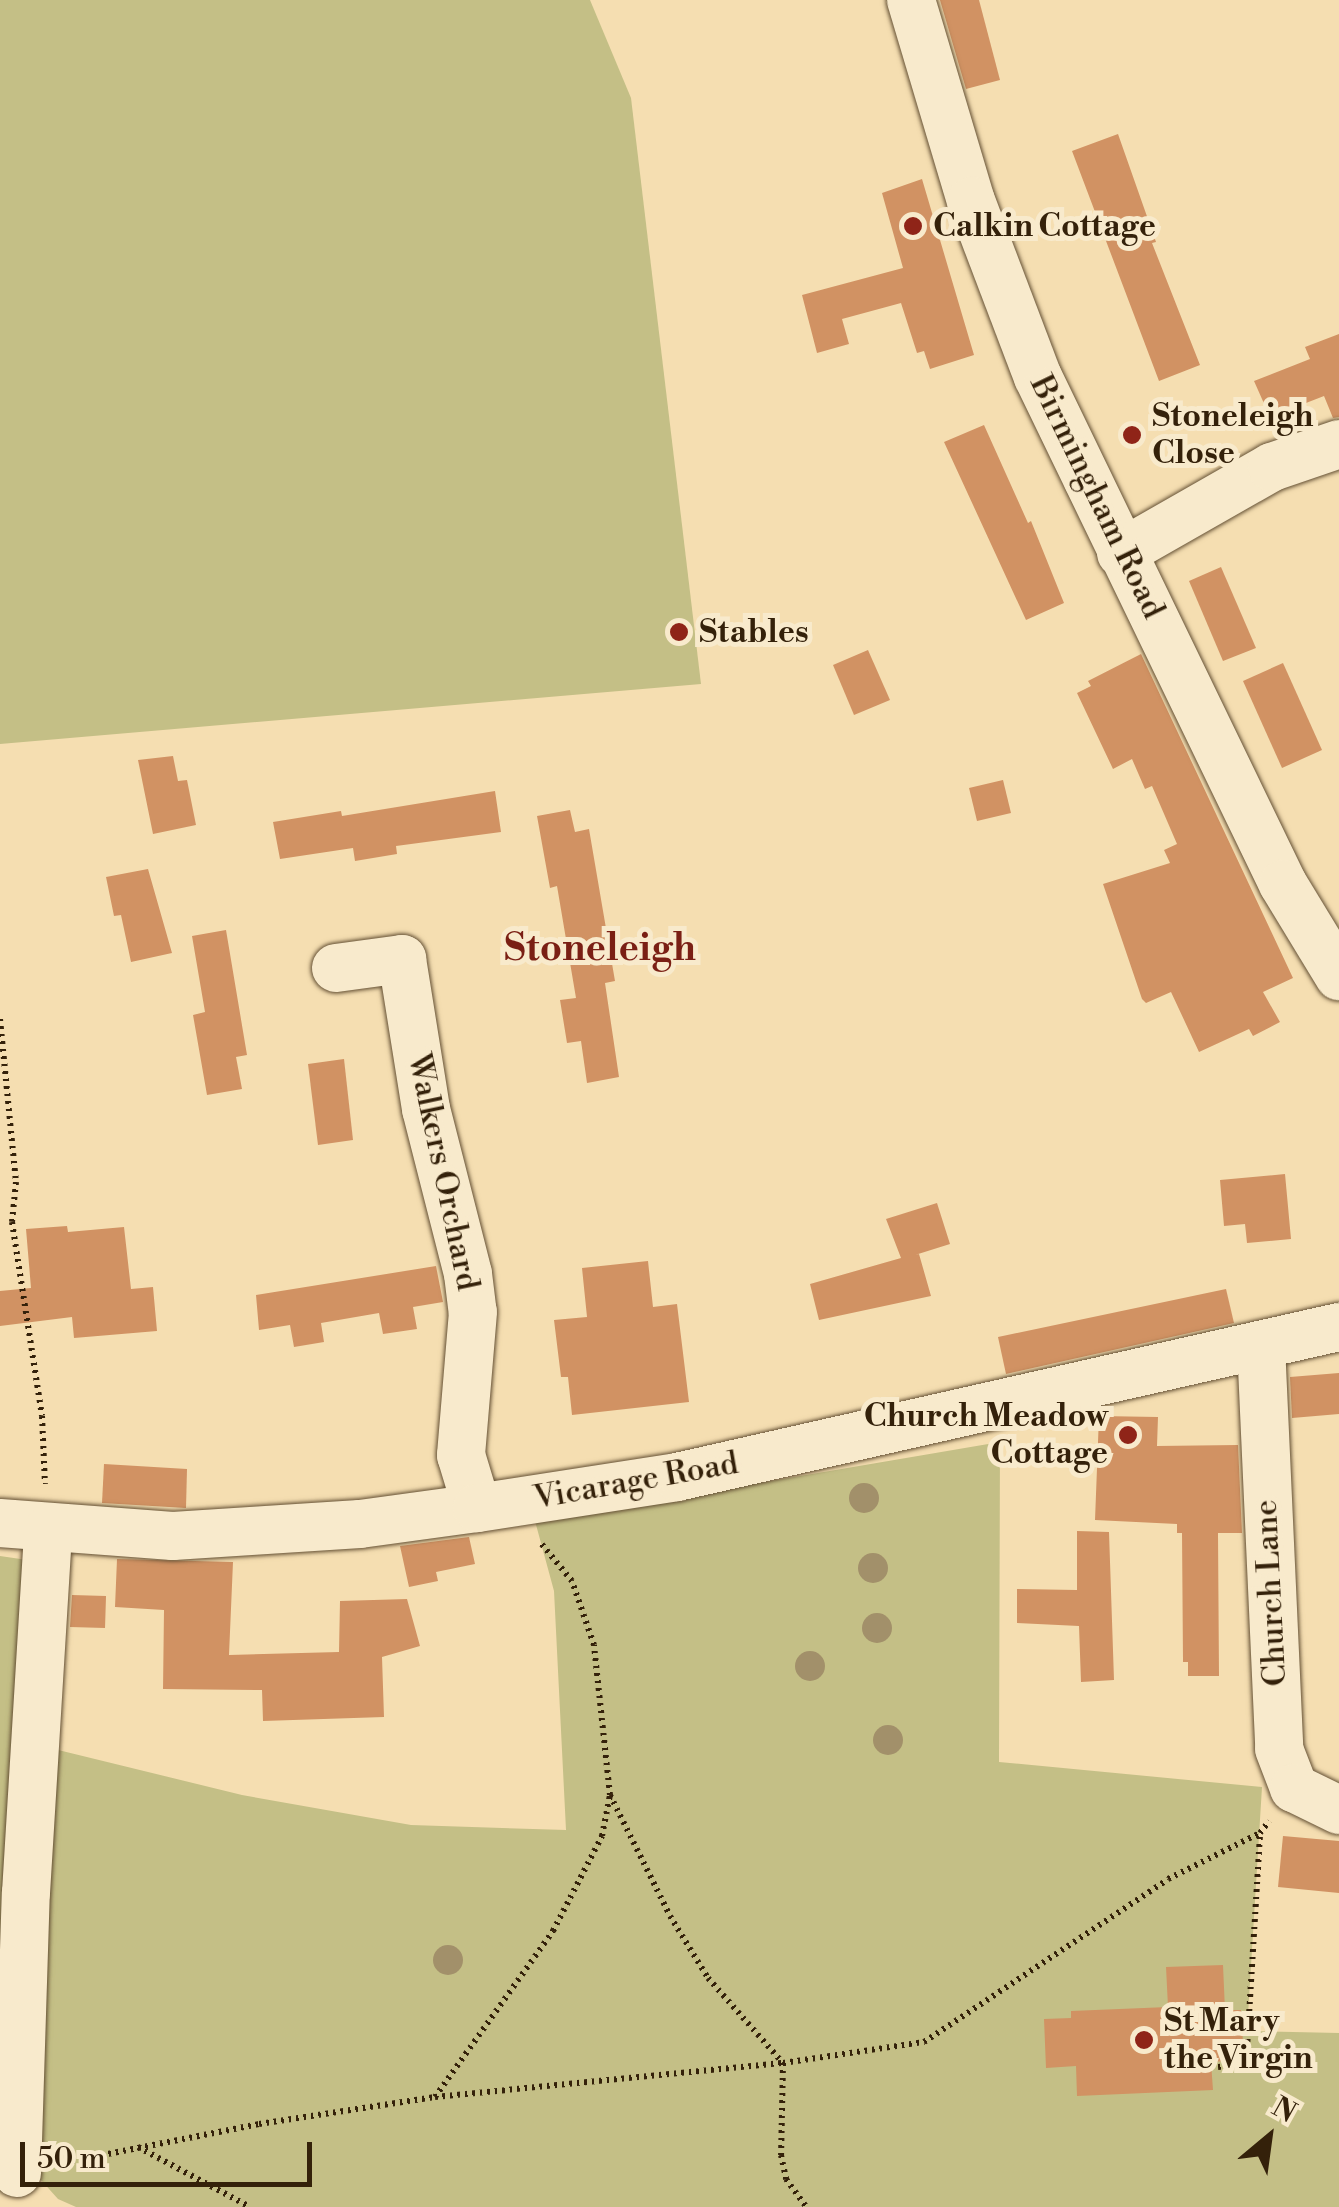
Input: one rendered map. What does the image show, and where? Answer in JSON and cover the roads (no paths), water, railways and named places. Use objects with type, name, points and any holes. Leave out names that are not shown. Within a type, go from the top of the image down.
[{"type":"street","name":"Birmingham Road","points":[[911,0],[965,182],[1038,378],[1283,884],[1338,978]]},
{"type":"street","points":[[1121,553],[1272,467],[1339,444]]},
{"type":"street","name":"Walkers Orchard","points":[[336,968],[402,959],[426,1110],[468,1274],[473,1312],[462,1455],[492,1506]]},
{"type":"street","name":"Vicarage Road","points":[[0,1523],[48,1530],[173,1536],[360,1524],[492,1506],[677,1477],[1339,1327]]},
{"type":"street","name":"Church Lane","points":[[1261,1345],[1279,1750],[1294,1788],[1339,1810]]},
{"type":"street","points":[[17,2173],[26,1892],[48,1530]]},
{"type":"place","name":"Calkin Cottage","points":[[913,226]]},
{"type":"place","name":"Stoneleigh Close","points":[[1132,435]]},
{"type":"place","name":"Stables","points":[[679,632]]},
{"type":"place","name":"Church Meadow Cottage","points":[[1128,1435]]},
{"type":"place","name":"St Mary the Virgin","points":[[1144,2040]]},
{"type":"district","name":"Stoneleigh","points":[[600,949]]}]
